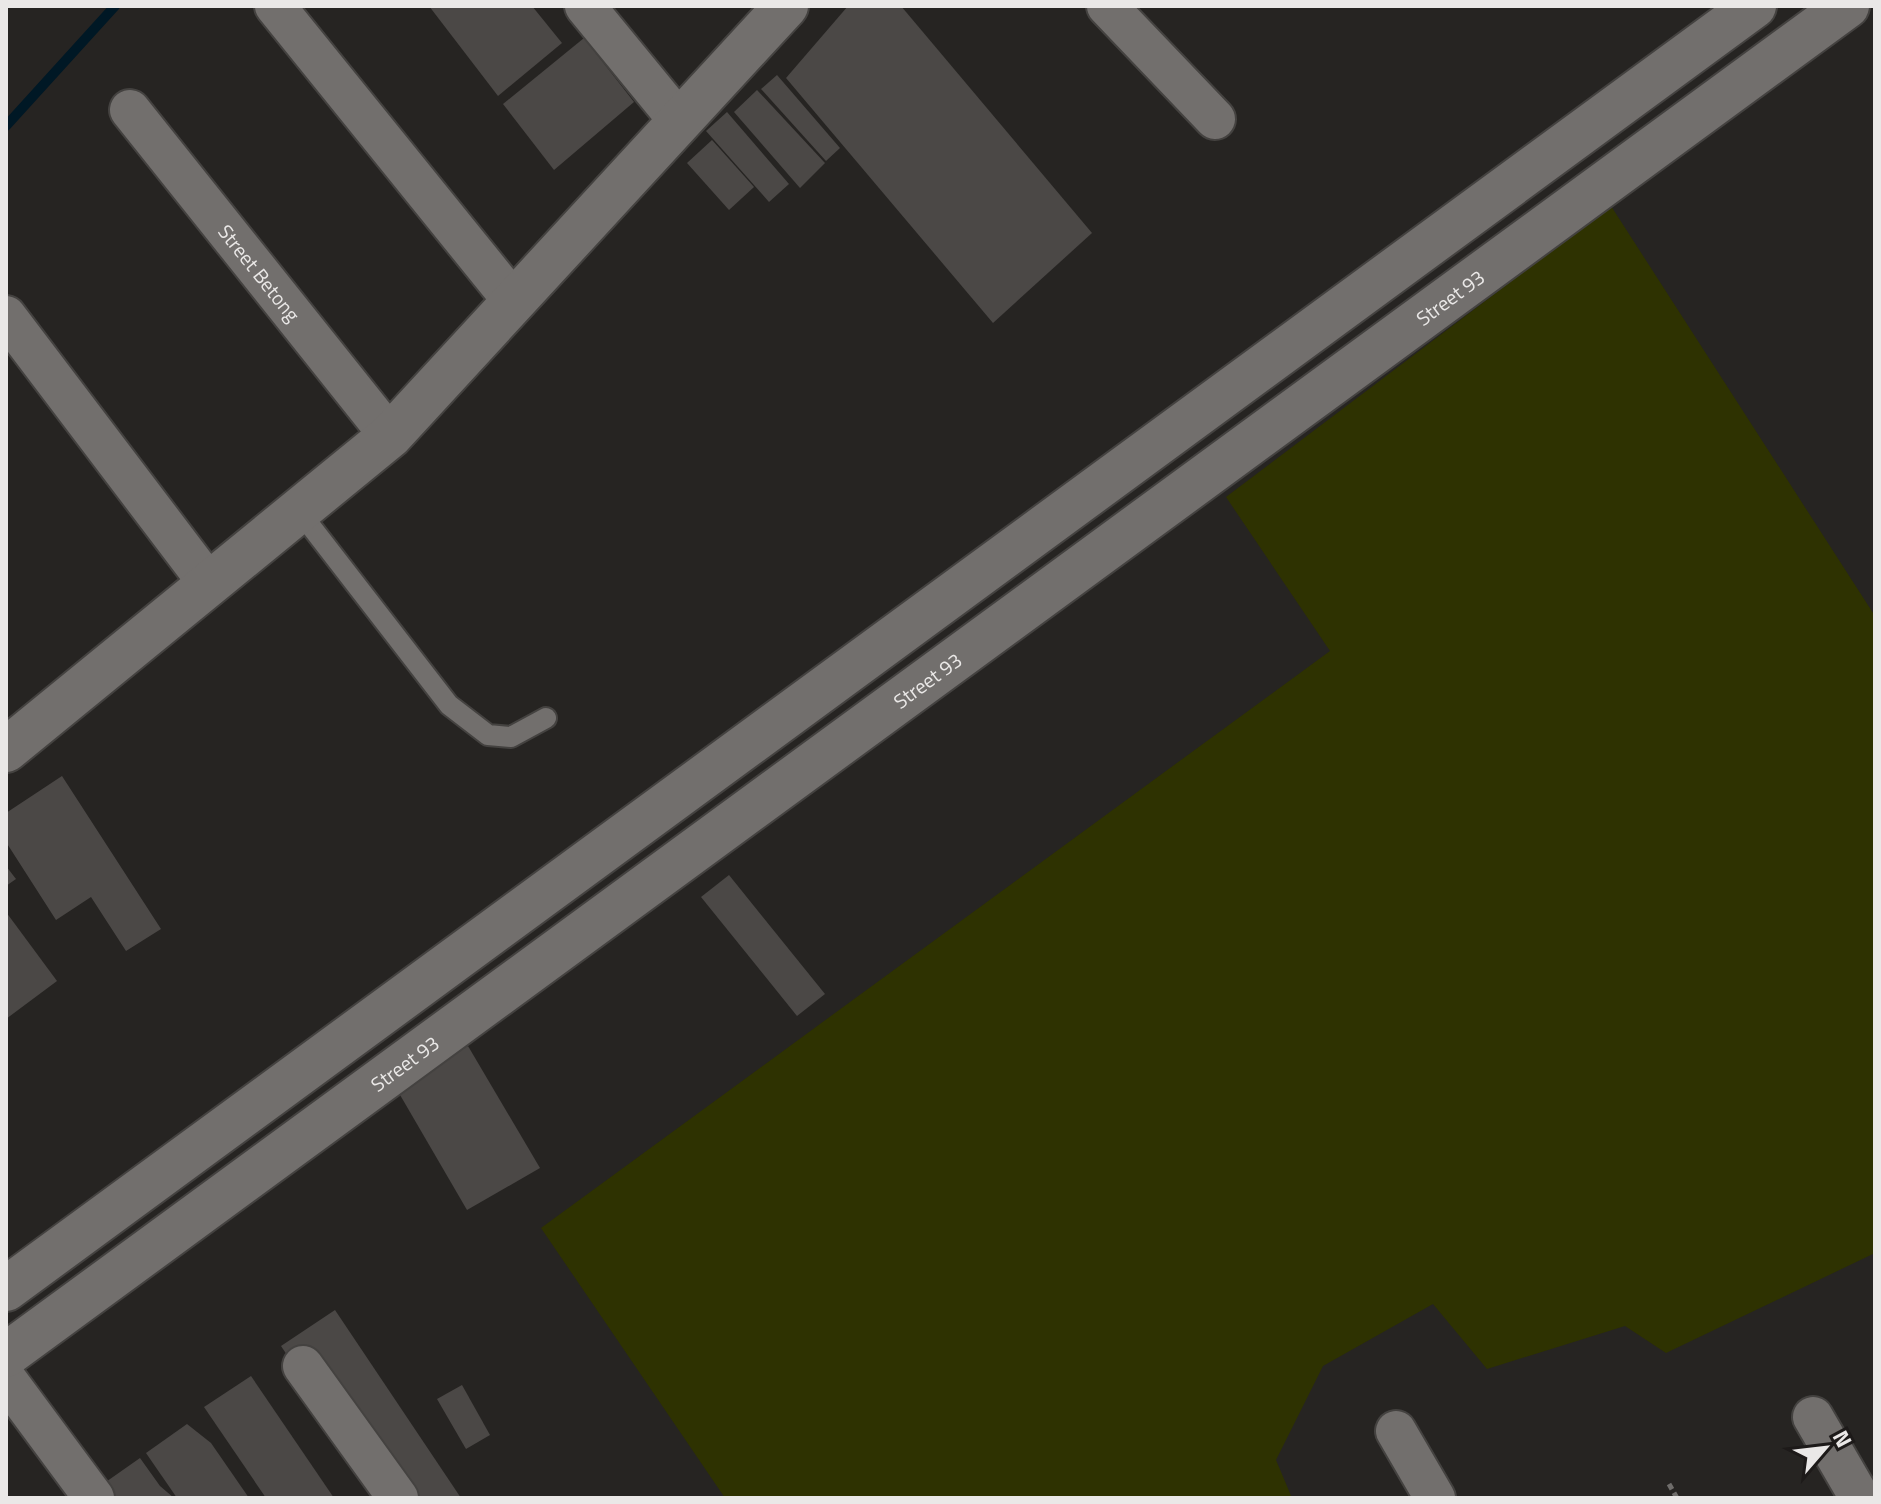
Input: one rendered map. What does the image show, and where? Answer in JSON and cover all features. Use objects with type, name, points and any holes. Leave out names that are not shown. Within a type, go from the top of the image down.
[{"type":"street","points":[[275,6],[514,302]]},
{"type":"street","points":[[585,6],[680,122]]},
{"type":"street","points":[[7,748],[390,436],[786,6]]},
{"type":"street","points":[[1107,6],[1215,119]]},
{"type":"street","points":[[6,1289],[1754,6]]},
{"type":"street","name":"Street 93","points":[[6,1355],[1847,6]]},
{"type":"street","name":"Street Betong","points":[[130,110],[390,436]]},
{"type":"street","points":[[6,316],[209,584]]},
{"type":"street","points":[[303,1366],[398,1498]]},
{"type":"street","points":[[6,1379],[94,1498]]},
{"type":"street","points":[[1813,1417],[1860,1498]]},
{"type":"street","points":[[1396,1431],[1435,1498]]},
{"type":"lane","points":[[299,511],[449,705],[488,735],[511,737],[546,718]]},
{"type":"path","points":[[1669,1484],[1677,1498]]},
{"type":"green space","points":[[1611,206],[1875,616],[1875,1253],[1666,1353],[1625,1326],[1487,1369],[1433,1304],[1323,1366],[1276,1460],[1292,1498],[725,1498],[541,1228],[1330,651],[1226,497]]},
{"type":"building","points":[[429,6],[532,6],[562,43],[498,96]]},
{"type":"building","points":[[848,6],[901,6],[1092,233],[993,323],[786,78]]},
{"type":"building","points":[[584,38],[634,102],[554,170],[503,104]]},
{"type":"building","points":[[777,75],[840,148],[826,161],[761,89]]},
{"type":"building","points":[[757,90],[825,163],[800,188],[734,112]]},
{"type":"building","points":[[727,112],[789,184],[769,202],[706,131]]},
{"type":"building","points":[[712,140],[754,187],[729,210],[687,163]]},
{"type":"building","points":[[62,776],[161,929],[126,951],[91,897],[56,920],[6,842],[6,813]]},
{"type":"building","points":[[6,866],[16,879],[6,886]]},
{"type":"building","points":[[729,875],[825,994],[797,1016],[701,897]]},
{"type":"building","points":[[6,912],[57,981],[6,1019]]},
{"type":"building","points":[[468,1046],[540,1168],[467,1210],[396,1088]]},
{"type":"building","points":[[335,1310],[461,1498],[383,1498],[281,1346]]},
{"type":"building","points":[[251,1376],[334,1498],[266,1498],[204,1407]]},
{"type":"building","points":[[462,1385],[490,1435],[466,1449],[437,1399]]},
{"type":"building","points":[[187,1424],[211,1443],[249,1498],[177,1498],[146,1453]]},
{"type":"building","points":[[140,1458],[160,1486],[174,1498],[83,1498]]},
{"type":"waterway","points":[[6,126],[115,6]]}]
